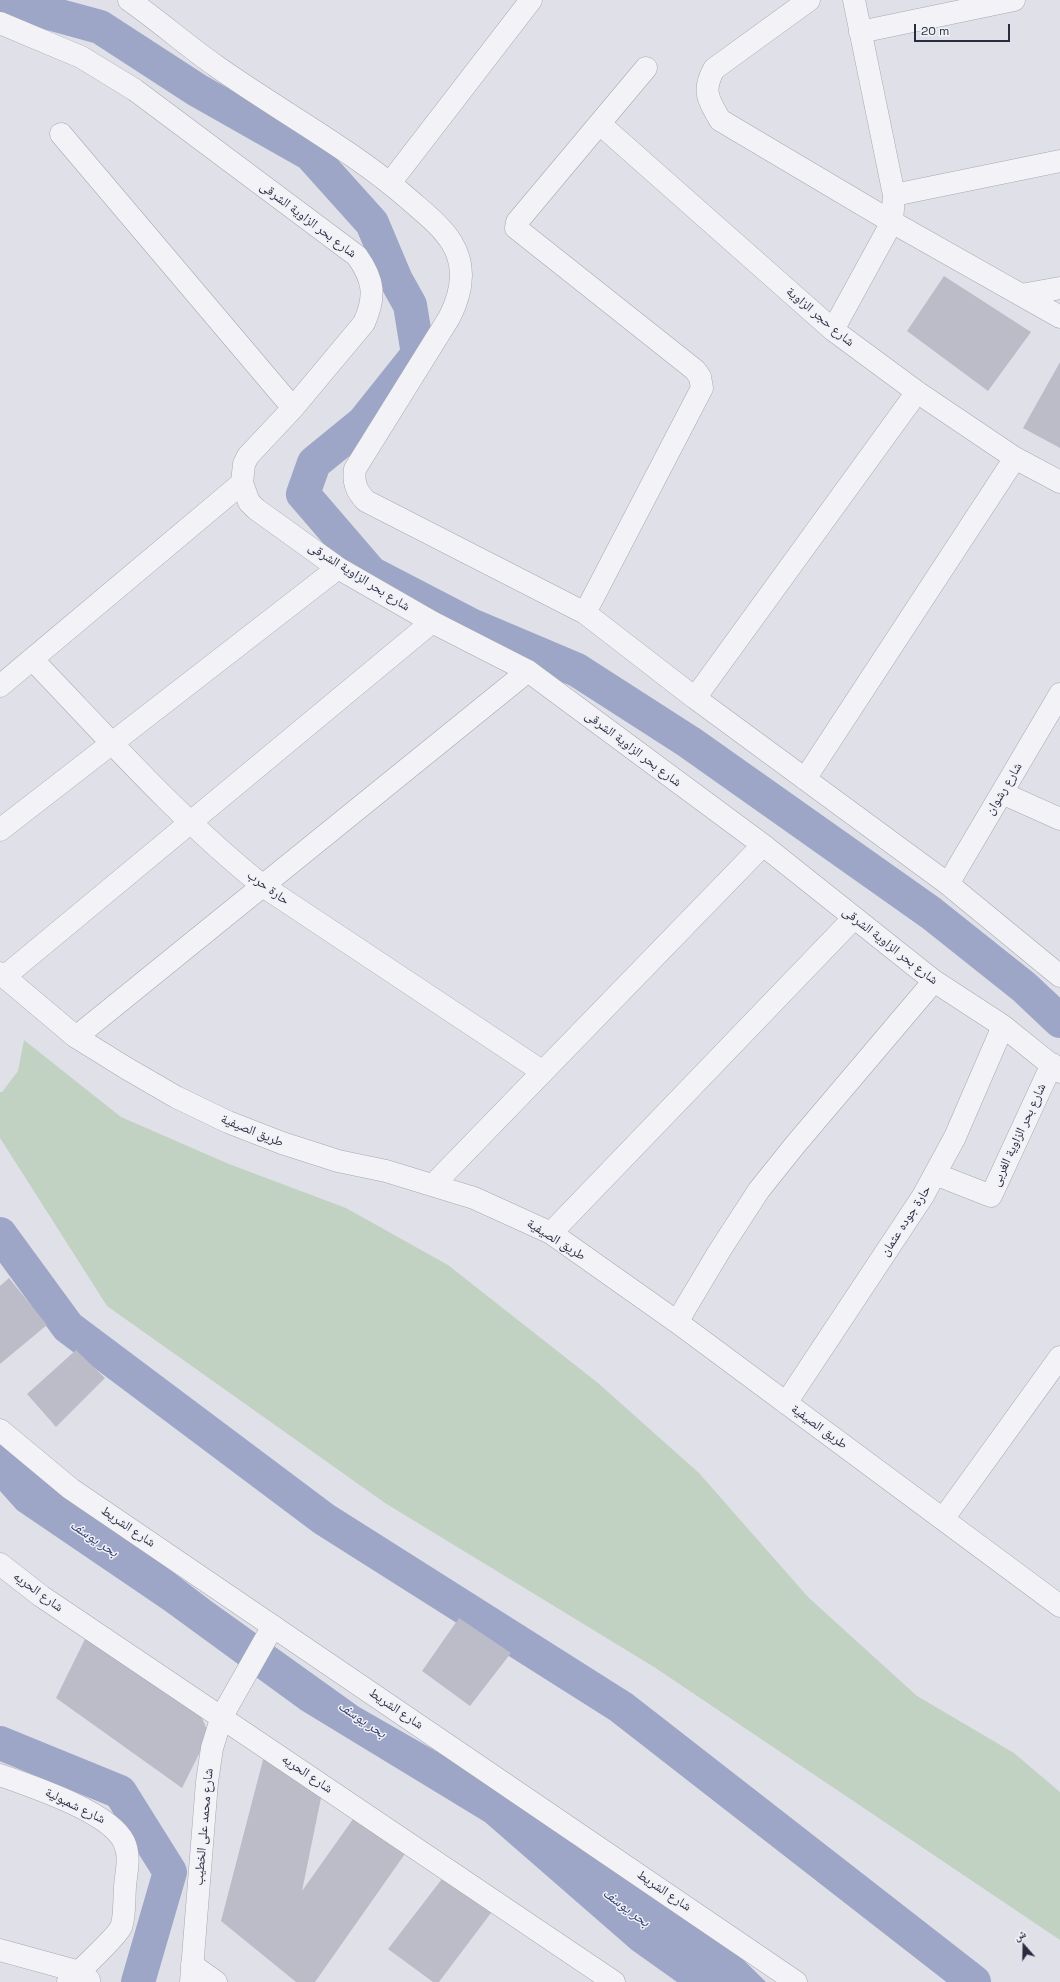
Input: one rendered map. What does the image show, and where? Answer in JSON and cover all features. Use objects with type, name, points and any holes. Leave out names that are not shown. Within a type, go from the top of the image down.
[{"type":"street","points":[[129,0],[216,66],[390,183],[443,229],[453,245],[460,263],[461,282],[458,301],[450,318],[356,469],[354,478],[355,487],[359,494],[366,501],[586,613],[695,698],[948,884],[1060,976]]},
{"type":"street","points":[[390,183],[530,0]]},
{"type":"street","points":[[809,0],[714,69],[707,82],[709,101],[720,120],[892,222],[1060,317]]},
{"type":"street","points":[[833,330],[892,222],[894,195],[854,0]]},
{"type":"street","points":[[860,32],[1014,0]]},
{"type":"street","name":"شارع بحر الزاوية الشرقى","points":[[0,23],[81,57],[135,90],[357,256],[366,268],[371,282],[372,296],[370,310],[364,323],[293,408],[248,456],[244,464],[242,483],[249,502],[256,509],[338,568],[432,622],[528,671],[763,845],[853,919],[934,981],[1003,1026],[1056,1068]]},
{"type":"street","points":[[586,613],[702,388],[700,377],[695,370],[516,228],[517,222],[646,68]]},
{"type":"street","name":"شارع حجر الزاوية","points":[[600,124],[833,330],[917,392],[1015,458],[1060,482]]},
{"type":"street","points":[[61,134],[293,408]]},
{"type":"street","points":[[894,195],[1060,161]]},
{"type":"street","points":[[1021,295],[1060,288]]},
{"type":"street","points":[[695,698],[917,392]]},
{"type":"street","points":[[805,779],[1015,458]]},
{"type":"street","points":[[0,686],[242,483]]},
{"type":"street","points":[[0,830],[338,568]]},
{"type":"street","points":[[2,975],[190,823],[432,622]]},
{"type":"street","name":"حارة حرب","points":[[32,658],[190,823],[225,856],[263,886],[543,1072]]},
{"type":"street","points":[[76,1037],[528,671]]},
{"type":"street","name":"شارع رشوان","points":[[948,884],[1060,694]]},
{"type":"street","points":[[1002,793],[1060,819]]},
{"type":"street","points":[[434,1184],[763,845]]},
{"type":"street","points":[[551,1233],[853,919]]},
{"type":"street","name":"طريق الصيفية","points":[[2,975],[76,1037],[176,1097],[235,1125],[282,1144],[338,1161],[386,1171],[434,1184],[474,1198],[551,1233],[677,1322],[1060,1606]]},
{"type":"street","points":[[677,1322],[720,1250],[759,1190],[795,1145],[934,981]]},
{"type":"street","name":"حارة جوده عثمان","points":[[786,1403],[935,1174],[954,1137],[1003,1026]]},
{"type":"street","name":"شارع بحر الزاوية الغربى","points":[[935,1174],[991,1196],[1056,1068]]},
{"type":"street","points":[[943,1519],[1060,1357]]},
{"type":"street","name":"شارع الشريط","points":[[0,1430],[71,1489],[270,1632],[796,1982]]},
{"type":"street","name":"شارع الحريه","points":[[0,1564],[41,1596],[222,1716],[614,1982]]},
{"type":"street","name":"شارع محمد على الخطيب","points":[[192,1973],[207,1782],[212,1748],[222,1716],[270,1632]]},
{"type":"street","name":"شارع شمبولية","points":[[0,1775],[50,1792],[110,1823],[118,1832],[124,1843],[128,1855],[128,1867],[121,1927],[79,1979]]},
{"type":"street","points":[[0,1950],[79,1979]]},
{"type":"street","points":[[192,1973],[216,1982]]},
{"type":"green space","points":[[24,1040],[121,1117],[229,1164],[346,1208],[448,1265],[598,1383],[699,1473],[808,1597],[917,1696],[1014,1753],[1060,1792],[1060,1940],[654,1667],[385,1503],[107,1306],[0,1138],[0,1092],[2,1092],[18,1071]]},
{"type":"water","name":"بحر يوسف","points":[[0,1440],[211,1601],[359,1707],[532,1806],[719,1936],[766,1982],[677,1982],[632,1950],[485,1822],[301,1710],[164,1610],[17,1510],[0,1491]]},
{"type":"building","points":[[944,276],[1031,332],[988,391],[907,331]]},
{"type":"building","points":[[1060,362],[1060,448],[1023,428]]},
{"type":"building","points":[[9,1278],[47,1325],[0,1364],[0,1286]]},
{"type":"building","points":[[76,1350],[105,1378],[56,1427],[27,1394]]},
{"type":"building","points":[[459,1618],[511,1653],[470,1706],[422,1671]]},
{"type":"building","points":[[87,1635],[194,1700],[209,1734],[182,1788],[56,1698]]},
{"type":"building","points":[[265,1752],[322,1793],[302,1891],[358,1812],[407,1851],[315,1982],[296,1982],[221,1921]]},
{"type":"building","points":[[445,1875],[494,1909],[439,1982],[433,1982],[388,1949]]},
{"type":"waterway","points":[[1,0],[100,27],[197,90],[310,154],[372,223],[396,280],[410,305],[418,354],[363,423],[314,463],[303,494],[371,573],[473,626],[577,670],[689,742],[931,913],[1024,987],[1060,1021]]},
{"type":"waterway","points":[[0,1234],[68,1327],[324,1519],[621,1707],[974,1982]]},
{"type":"waterway","points":[[0,1743],[120,1792],[170,1872],[138,1982]]}]
